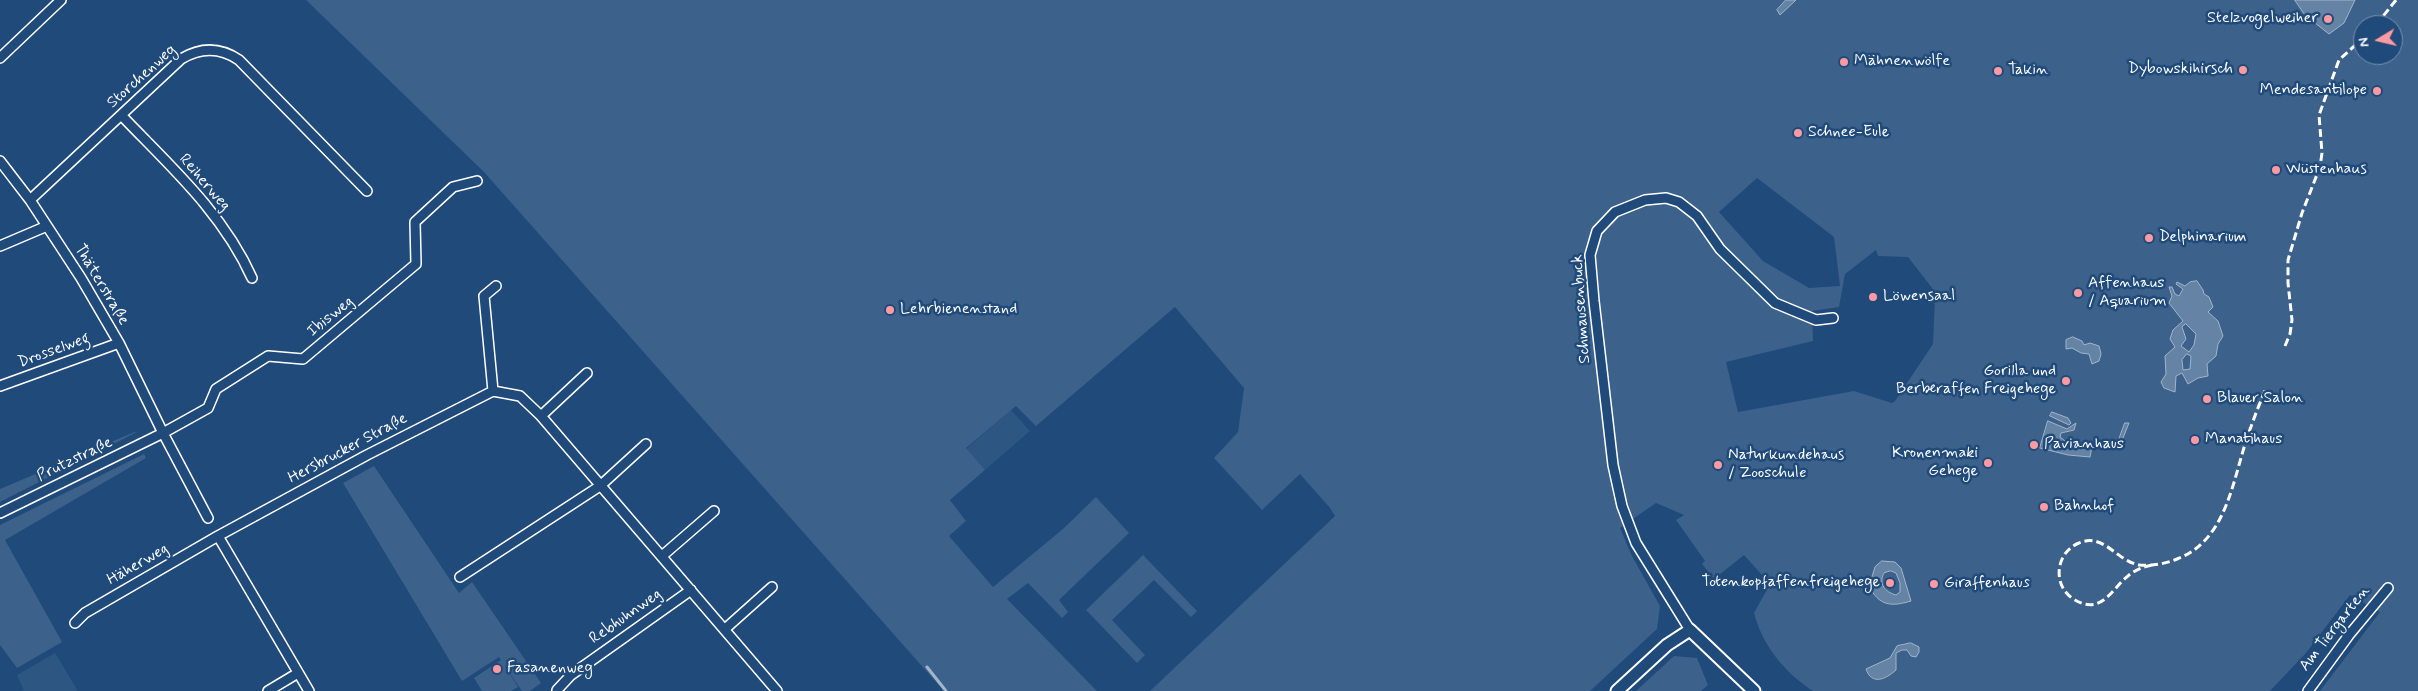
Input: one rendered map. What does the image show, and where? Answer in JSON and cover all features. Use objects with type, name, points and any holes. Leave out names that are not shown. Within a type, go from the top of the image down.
[{"type":"street","points":[[0,58],[61,0]]},
{"type":"street","name":"Storchenweg","points":[[30,200],[182,59],[191,53],[209,49],[230,54],[239,60],[367,191]]},
{"type":"street","name":"Reiherweg","points":[[122,116],[202,198],[243,257],[252,278]]},
{"type":"street","name":"Thäterstraße","points":[[0,161],[30,200],[119,343],[163,433],[208,518]]},
{"type":"street","name":"Ibisweg","points":[[163,433],[208,408],[216,389],[268,356],[302,359],[336,332],[416,264],[416,222],[453,187],[477,180]]},
{"type":"street","name":"Schmausenbuck","points":[[1690,630],[1636,542],[1622,506],[1613,465],[1593,292],[1590,255],[1597,230],[1615,212],[1645,200],[1666,198],[1679,202],[1697,216],[1720,249],[1775,303],[1816,320],[1833,318]]},
{"type":"street","points":[[0,246],[47,226]]},
{"type":"street","points":[[496,286],[484,296],[493,391],[520,396],[541,416],[777,691]]},
{"type":"street","name":"Drosselweg","points":[[0,386],[119,343]]},
{"type":"street","points":[[541,416],[587,373]]},
{"type":"street","name":"Hersbrucker Straße","points":[[218,536],[367,455],[493,391]]},
{"type":"street","name":"Prutzstraße","points":[[0,513],[163,433]]},
{"type":"street","points":[[460,577],[600,486],[646,444]]},
{"type":"street","points":[[662,556],[714,511]]},
{"type":"street","points":[[218,536],[309,691]]},
{"type":"street","name":"Häherweg","points":[[75,623],[85,613],[218,536]]},
{"type":"street","points":[[725,629],[772,587]]},
{"type":"street","name":"Am Tiergarten","points":[[2308,691],[2349,635],[2388,588]]},
{"type":"street","name":"Rebhuhnweg","points":[[557,690],[571,675],[691,590]]},
{"type":"street","points":[[1617,691],[1667,646],[1690,630],[1754,691]]},
{"type":"street","points":[[268,691],[298,674]]},
{"type":"shaded area","points":[[306,0],[2418,0],[2418,691],[2320,691],[2380,612],[2350,595],[2306,653],[2270,691],[1813,691],[1784,667],[1769,647],[1758,625],[1754,613],[1770,584],[1744,555],[1714,579],[1702,564],[1705,561],[1676,520],[1684,515],[1656,503],[1620,528],[1632,556],[1660,606],[1657,629],[1590,691],[1150,691],[1335,516],[1300,474],[1262,510],[1214,458],[1238,432],[1244,388],[1175,307],[1036,426],[1016,406],[966,448],[985,470],[950,500],[966,521],[949,536],[993,587],[1064,528],[1096,497],[1129,533],[1059,600],[1068,612],[1062,618],[1028,583],[1007,599],[1097,691],[944,691],[484,172]],"holes":[[[1757,178],[1834,237],[1840,286],[1809,288],[1763,261],[1719,212]],[[1876,250],[1878,256],[1908,257],[1932,288],[1935,297],[1933,344],[1895,401],[1892,403],[1854,391],[1738,412],[1726,362],[1813,341],[1812,311],[1839,307],[1845,274]]]},
{"type":"shaded area","points":[[1786,0],[1796,0],[1780,15],[1777,10]]},
{"type":"shaded area","name":"Stelzvogelweiher","points":[[2295,0],[2355,0],[2344,23],[2329,34],[2305,15]]},
{"type":"shaded area","points":[[2197,281],[2204,294],[2209,297],[2213,307],[2208,312],[2218,321],[2223,336],[2218,344],[2216,356],[2207,364],[2208,376],[2198,378],[2188,384],[2182,373],[2176,376],[2175,392],[2164,388],[2161,382],[2166,374],[2165,356],[2175,347],[2170,339],[2173,330],[2183,321],[2169,303],[2172,296],[2169,287],[2172,287],[2175,294],[2179,296],[2183,289],[2176,284],[2177,282],[2185,286],[2190,282]],"holes":[[[2186,324],[2196,334],[2194,345],[2189,352],[2181,346],[2186,339],[2182,327]],[[2187,354],[2191,356],[2190,369],[2183,370],[2182,360]]]},
{"type":"shaded area","points":[[2073,337],[2082,341],[2084,345],[2090,343],[2099,346],[2101,354],[2099,361],[2092,364],[2089,354],[2081,353],[2072,348],[2066,349],[2066,340]]},
{"type":"shaded area","points":[[1011,410],[1030,431],[985,470],[966,449]]},
{"type":"shaded area","points":[[2052,412],[2068,418],[2071,423],[2069,425],[2050,416]]},
{"type":"shaded area","points":[[2048,421],[2067,429],[2076,423],[2074,430],[2061,433],[2060,437],[2065,441],[2063,445],[2083,449],[2092,446],[2090,457],[2068,455],[2040,448]]},
{"type":"shaded area","points":[[2125,423],[2129,423],[2119,448],[2117,445]]},
{"type":"shaded area","points":[[137,431],[135,433],[0,502],[0,489]]},
{"type":"shaded area","points":[[144,454],[146,458],[5,540],[62,642],[17,668],[0,645],[0,525]]},
{"type":"shaded area","points":[[374,466],[459,593],[472,582],[541,683],[530,691],[522,691],[506,668],[518,687],[511,691],[482,691],[474,678],[501,660],[499,657],[462,681],[343,483]]},
{"type":"shaded area","points":[[1143,555],[1197,611],[1191,617],[1154,580],[1112,620],[1145,655],[1137,663],[1086,610]]},
{"type":"shaded area","points":[[1882,561],[1895,562],[1901,568],[1911,601],[1892,604],[1877,598],[1869,586],[1875,567]],"holes":[[[1891,571],[1896,573],[1900,583],[1900,592],[1896,595],[1886,590],[1882,584],[1884,573]]]},
{"type":"shaded area","points":[[1911,643],[1919,647],[1916,657],[1911,656],[1907,650],[1902,650],[1896,653],[1896,670],[1884,678],[1872,678],[1866,669],[1890,658],[1897,646]]},
{"type":"shaded area","points":[[55,653],[78,691],[24,691],[17,675]]},
{"type":"shaded area","points":[[1674,656],[1697,658],[1708,685],[1701,691],[1636,691]]},
{"type":"waterway","points":[[927,667],[946,691]]},
{"type":"railway","points":[[2384,15],[2396,0]]},
{"type":"railway","points":[[2285,346],[2290,334],[2292,320],[2288,283],[2288,260],[2302,213],[2320,167],[2322,153],[2319,115],[2339,60],[2353,47]]},
{"type":"railway","points":[[2152,565],[2133,572],[2105,599],[2091,605],[2072,598],[2061,585],[2059,577],[2059,569],[2065,553],[2071,547],[2088,541],[2096,541],[2103,544],[2124,559],[2140,565],[2163,563],[2193,551],[2206,539],[2224,510],[2231,493],[2248,434],[2266,388]]},
{"type":"place","name":"Stelzvogelweiher","points":[[2328,19]]},
{"type":"place","name":"Mähnenwölfe","points":[[1844,62]]},
{"type":"place","name":"Dybowskihirsch","points":[[2243,70]]},
{"type":"place","name":"Takin","points":[[1998,71]]},
{"type":"place","name":"Mendesantilope","points":[[2377,91]]},
{"type":"place","name":"Schnee-Eule","points":[[1798,133]]},
{"type":"place","name":"Wüstenhaus","points":[[2276,170]]},
{"type":"place","name":"Delphinarium","points":[[2149,238]]},
{"type":"place","name":"Affenhaus / Aquarium","points":[[2078,293]]},
{"type":"place","name":"Löwensaal","points":[[1873,297]]},
{"type":"place","name":"Lehrbienenstand","points":[[890,310]]},
{"type":"place","name":"Gorilla und Berberaffen Freigehege","points":[[2066,381]]},
{"type":"place","name":"Blauer Salon","points":[[2207,399]]},
{"type":"place","name":"Manatihaus","points":[[2195,440]]},
{"type":"place","name":"Pavianhaus","points":[[2034,445]]},
{"type":"place","name":"Kronenmaki Gehege","points":[[1988,463]]},
{"type":"place","name":"Naturkundehaus / Zooschule","points":[[1718,465]]},
{"type":"place","name":"Bahnhof","points":[[2044,507]]},
{"type":"place","name":"Totenkopfaffenfreigehege","points":[[1890,583]]},
{"type":"place","name":"Giraffenhaus","points":[[1934,584]]},
{"type":"place","name":"Fasanenweg","points":[[497,669]]}]
